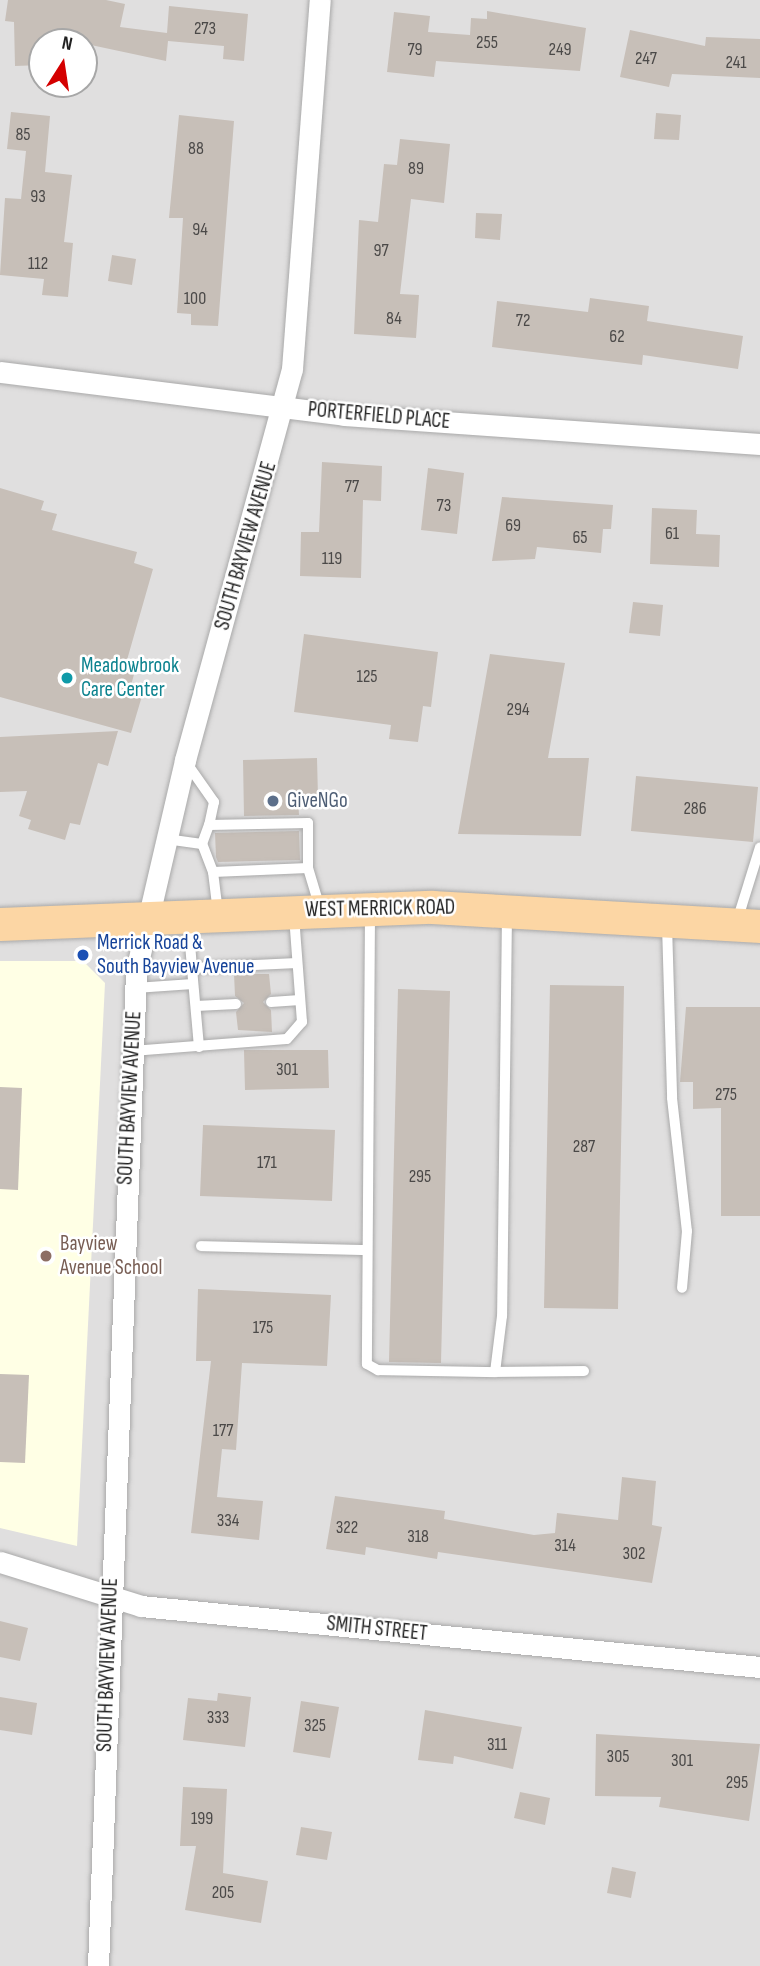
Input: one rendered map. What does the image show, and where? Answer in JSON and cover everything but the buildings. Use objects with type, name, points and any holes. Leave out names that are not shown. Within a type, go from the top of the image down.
[{"type":"main road","name":"WEST MERRICK ROAD","points":[[0,924],[370,908],[507,908],[748,925]]},
{"type":"street","name":"SOUTH BAYVIEW AVENUE","points":[[97,1966],[135,988],[145,918],[185,760],[271,459],[280,406],[292,369],[320,0]]},
{"type":"street","name":"PORTERFIELD PLACE","points":[[0,372],[280,406],[760,444]]},
{"type":"street","name":"SMITH STREET","points":[[0,1562],[111,1591],[141,1606],[760,1667]]},
{"type":"lane","points":[[185,760],[214,802],[202,844],[212,872],[192,968],[199,1047]]},
{"type":"lane","points":[[132,1051],[286,1039],[302,1022],[298,963],[307,911],[308,823],[237,828],[209,825]]},
{"type":"lane","points":[[166,839],[202,844]]},
{"type":"lane","points":[[748,925],[760,847]]},
{"type":"lane","points":[[212,872],[238,866],[308,868]]},
{"type":"lane","points":[[370,908],[368,1364],[378,1370],[584,1371]]},
{"type":"lane","points":[[495,1372],[502,1316],[507,908]]},
{"type":"lane","points":[[667,918],[672,1098],[687,1231],[682,1288]]},
{"type":"lane","points":[[192,968],[298,963]]},
{"type":"lane","points":[[135,988],[193,984]]},
{"type":"lane","points":[[271,1002],[300,1000]]},
{"type":"lane","points":[[196,1006],[236,1004]]},
{"type":"lane","points":[[201,1246],[367,1250]]},
{"type":"shaded area","points":[[0,0],[760,0],[760,1966],[0,1966]]},
{"type":"shaded area","name":"Bayview Avenue School","points":[[0,961],[83,961],[105,983],[77,1546],[0,1528]]},
{"type":"place","name":"Meadowbrook Care Center","points":[[67,678]]},
{"type":"place","name":"GiveNGo","points":[[273,801]]},
{"type":"place","name":"Merrick Road & South Bayview Avenue","points":[[83,955]]},
{"type":"place","name":"Bayview Avenue School","points":[[46,1256]]}]
